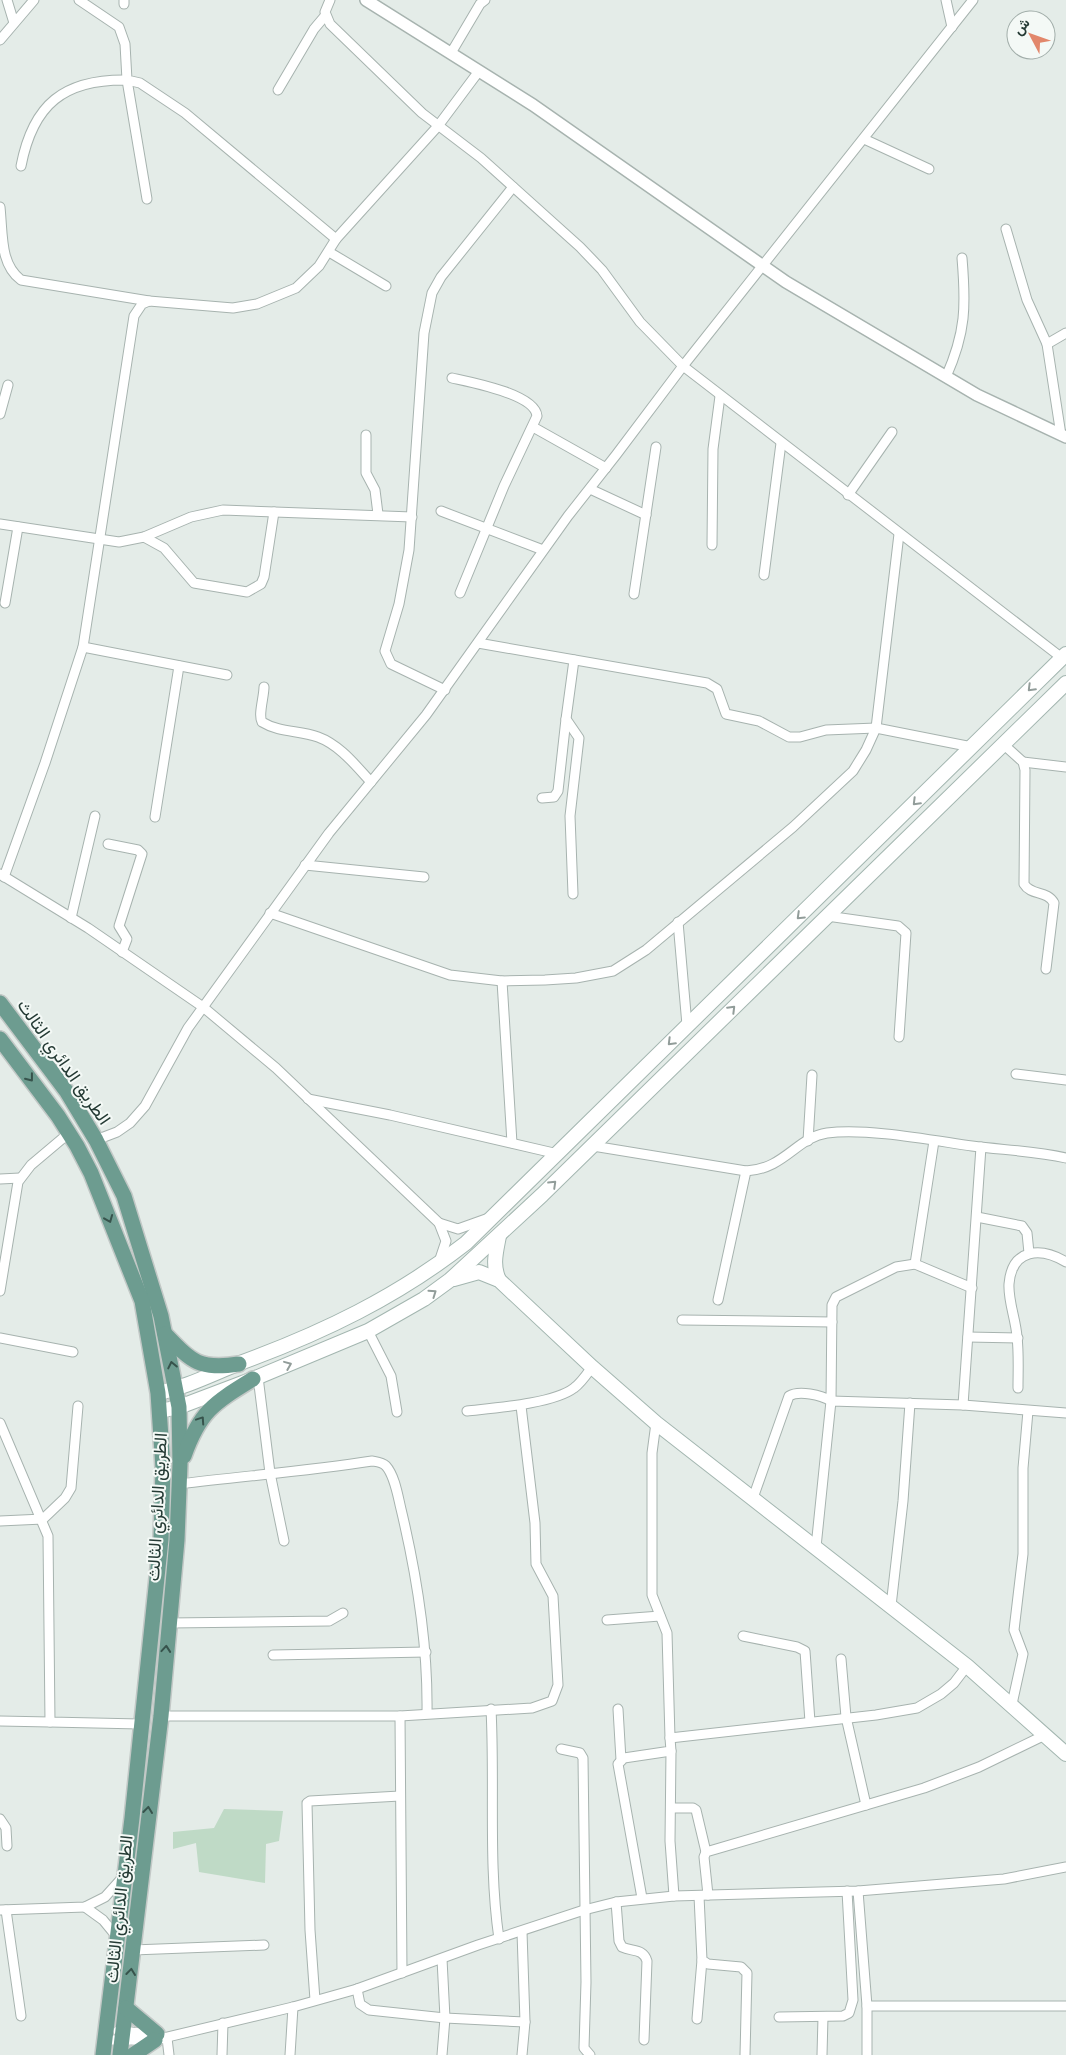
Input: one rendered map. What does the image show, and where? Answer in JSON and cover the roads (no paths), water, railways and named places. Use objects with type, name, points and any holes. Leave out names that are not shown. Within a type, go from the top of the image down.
[{"type":"main road","points":[[158,1393],[176,1389],[239,1364],[360,1312],[390,1296],[436,1267],[498,1214],[687,1025],[1064,656]]},
{"type":"main road","points":[[160,1411],[179,1407],[255,1378],[368,1331],[416,1304],[450,1280],[499,1236],[592,1146],[1066,683]]},
{"type":"main road","points":[[756,959],[770,971]]},
{"type":"main road","name":"الطريق الدائري الثالث","points":[[0,1003],[68,1092],[96,1140],[124,1196],[165,1334],[179,1407],[180,1484],[177,1540],[161,1716],[122,2042]]},
{"type":"main road","name":"الطريق الدائري الثالث","points":[[0,1039],[69,1133],[91,1173],[142,1301],[160,1411],[163,1468],[161,1539],[154,1618],[140,1724],[118,1938],[103,2055]]},
{"type":"main road","points":[[499,1236],[494,1258],[495,1271],[499,1280]]},
{"type":"main road","points":[[450,1280],[479,1272],[499,1280],[592,1367],[656,1422],[967,1666],[1066,1754]]},
{"type":"main road","points":[[165,1334],[197,1363],[219,1367],[239,1364]]},
{"type":"main road","points":[[180,1464],[191,1436],[204,1414],[216,1402],[255,1378]]},
{"type":"main road","points":[[126,2008],[160,2038],[133,2055]]},
{"type":"street","points":[[7,0],[14,23]]},
{"type":"street","points":[[0,40],[34,0]]},
{"type":"street","points":[[79,0],[119,27],[125,44],[127,80],[146,199]]},
{"type":"street","points":[[278,90],[314,29],[325,16],[330,0]]},
{"type":"street","points":[[366,0],[549,116],[786,282],[1008,412],[1064,436]]},
{"type":"street","points":[[450,53],[480,4],[485,0]]},
{"type":"street","points":[[946,0],[952,27]]},
{"type":"street","points":[[96,1140],[117,1132],[130,1123],[145,1106],[188,1028],[305,865],[445,690],[543,550],[683,366],[973,0]]},
{"type":"street","points":[[325,16],[330,24],[438,126],[481,158],[549,218],[602,270],[640,322],[683,366],[898,534],[1064,656]]},
{"type":"street","points":[[0,207],[4,266],[11,274],[21,280],[149,301],[233,308],[257,304],[296,288],[329,252],[336,239],[438,126],[479,71]]},
{"type":"street","points":[[21,166],[30,131],[40,114],[60,94],[84,84],[127,80],[140,83],[185,113],[336,239]]},
{"type":"street","points":[[864,138],[929,169]]},
{"type":"street","points":[[445,690],[397,668],[387,658],[385,651],[399,604],[409,550],[421,363],[427,313],[432,293],[441,277],[514,186]]},
{"type":"street","points":[[1006,229],[1027,300],[1047,344],[1064,436]]},
{"type":"street","points":[[329,252],[386,286]]},
{"type":"street","points":[[946,377],[961,341],[966,301],[962,258]]},
{"type":"street","points":[[149,301],[142,304],[134,316],[83,647],[45,763],[2,875],[71,918],[203,1007],[248,1043],[439,1223],[445,1235],[446,1247],[436,1267]]},
{"type":"street","points":[[1047,344],[1066,333]]},
{"type":"street","points":[[452,378],[495,389],[532,405],[537,412],[533,427],[508,478],[460,593]]},
{"type":"street","points":[[0,414],[8,385]]},
{"type":"street","points":[[712,545],[713,449],[720,396]]},
{"type":"street","points":[[533,427],[606,468]]},
{"type":"street","points":[[848,495],[892,432]]},
{"type":"street","points":[[366,435],[366,473],[375,490],[378,514]]},
{"type":"street","points":[[764,575],[781,443]]},
{"type":"street","points":[[634,594],[656,447]]},
{"type":"street","points":[[590,489],[646,515]]},
{"type":"street","points":[[0,524],[100,540],[127,542],[206,513],[223,510],[378,514],[412,517]]},
{"type":"street","points":[[144,536],[164,548],[194,583],[248,592],[261,584],[264,577],[274,512]]},
{"type":"street","points":[[441,512],[487,527],[543,550]]},
{"type":"street","points":[[5,603],[18,527]]},
{"type":"street","points":[[270,913],[450,975],[502,981],[576,978],[613,971],[646,950],[793,827],[853,772],[876,728],[898,534]]},
{"type":"street","points":[[478,643],[624,667],[672,679],[712,685],[720,694],[723,710],[726,714],[759,720],[789,737],[800,737],[826,730],[876,728],[972,747]]},
{"type":"street","points":[[83,647],[227,675]]},
{"type":"street","points":[[542,798],[554,797],[558,791],[574,660]]},
{"type":"street","points":[[155,817],[179,666]]},
{"type":"street","points":[[264,687],[264,702],[260,717],[262,722],[289,732],[320,738],[338,748],[372,782]]},
{"type":"street","points":[[566,719],[579,738],[570,816],[573,894]]},
{"type":"street","points":[[1003,744],[1023,762],[1066,767]]},
{"type":"street","points":[[1023,762],[1025,779],[1024,884],[1029,890],[1048,896],[1054,903],[1046,969]]},
{"type":"street","points":[[71,918],[95,816]]},
{"type":"street","points":[[108,844],[138,850],[142,854],[119,926],[127,939],[122,952]]},
{"type":"street","points":[[305,865],[424,877]]},
{"type":"street","points":[[827,916],[898,926],[906,933],[899,1036]]},
{"type":"street","points":[[678,922],[687,1025]]},
{"type":"street","points":[[502,981],[512,1143]]},
{"type":"street","points":[[1016,1074],[1066,1080]]},
{"type":"street","points":[[808,1141],[812,1075]]},
{"type":"street","points":[[308,1099],[390,1115],[558,1154]]},
{"type":"street","points":[[0,1291],[16,1186],[31,1165],[69,1133]]},
{"type":"street","points":[[592,1146],[746,1171],[762,1170],[808,1141],[826,1133],[877,1134],[1021,1150],[1066,1158]]},
{"type":"street","points":[[915,1264],[934,1141]]},
{"type":"street","points":[[963,1405],[982,1147]]},
{"type":"street","points":[[718,1300],[746,1171]]},
{"type":"street","points":[[0,1179],[20,1178]]},
{"type":"street","points":[[439,1223],[451,1228],[462,1228],[498,1214]]},
{"type":"street","points":[[977,1216],[1022,1226],[1027,1233],[1029,1253]]},
{"type":"street","points":[[1018,1388],[1018,1338],[1009,1285],[1011,1272],[1018,1261],[1029,1253],[1040,1251],[1066,1262]]},
{"type":"street","points":[[816,1547],[830,1401],[832,1305],[836,1297],[842,1292],[896,1267],[915,1264],[972,1288]]},
{"type":"street","points":[[682,1320],[832,1322]]},
{"type":"street","points":[[368,1331],[391,1376],[397,1412]]},
{"type":"street","points":[[968,1337],[1018,1338]]},
{"type":"street","points":[[0,1338],[73,1352]]},
{"type":"street","points":[[467,1411],[521,1406],[568,1392],[575,1388],[592,1367]]},
{"type":"street","points":[[255,1378],[270,1473],[284,1541]]},
{"type":"street","points":[[753,1498],[789,1396],[794,1393],[818,1396],[830,1401],[963,1405],[1066,1413]]},
{"type":"street","points":[[892,1606],[903,1501],[910,1403]]},
{"type":"street","points":[[0,1521],[43,1519],[65,1498],[71,1488],[78,1406]]},
{"type":"street","points":[[161,1716],[400,1716],[491,1709],[523,1709],[552,1701],[558,1685],[553,1596],[536,1564],[536,1523],[521,1406]]},
{"type":"street","points":[[1012,1704],[1023,1654],[1014,1630],[1023,1554],[1023,1468],[1028,1411]]},
{"type":"street","points":[[656,1422],[652,1453],[652,1595],[666,1633],[674,1896]]},
{"type":"street","points":[[0,1423],[43,1519],[48,1536],[50,1722]]},
{"type":"street","points":[[180,1484],[270,1473],[315,1470],[372,1461],[386,1465],[398,1496],[414,1564],[426,1652],[427,1713]]},
{"type":"street","points":[[168,1623],[329,1621],[344,1613]]},
{"type":"street","points":[[607,1620],[660,1616]]},
{"type":"street","points":[[743,1636],[797,1646],[804,1651],[810,1722]]},
{"type":"street","points":[[273,1656],[426,1652]]},
{"type":"street","points":[[841,1659],[846,1717],[866,1805]]},
{"type":"street","points":[[670,1738],[876,1715],[916,1708],[941,1694],[954,1683],[967,1666]]},
{"type":"street","points":[[491,1709],[494,1762],[492,1873],[498,1939]]},
{"type":"street","points":[[618,1710],[621,1760],[618,1768],[642,1898]]},
{"type":"street","points":[[400,1716],[402,1973]]},
{"type":"street","points":[[0,1720],[140,1724]]},
{"type":"street","points":[[706,1852],[924,1788],[970,1770],[1045,1735]]},
{"type":"street","points":[[561,1749],[580,1753],[583,1758],[586,1982],[584,2048],[588,2054]]},
{"type":"street","points":[[621,1760],[670,1751]]},
{"type":"street","points":[[315,2000],[310,1930],[307,1803],[310,1800],[400,1796]]},
{"type":"street","points":[[671,1808],[693,1808],[696,1810],[706,1852],[704,1857],[702,1960],[697,2019]]},
{"type":"street","points":[[0,1819],[6,1828],[7,1846]]},
{"type":"street","points":[[105,2035],[122,2042],[160,2038],[293,2007],[356,1989],[584,1910],[616,1902],[674,1896],[858,1891],[1004,1879],[1066,1867]]},
{"type":"street","points":[[20,2016],[3,1910],[63,1906],[85,1907],[105,1897],[125,1874]]},
{"type":"street","points":[[779,2017],[846,2015],[852,2003],[847,1891]]},
{"type":"street","points":[[858,1891],[867,2006],[867,2055]]},
{"type":"street","points":[[616,1902],[619,1941],[622,1947],[641,1951],[645,1954],[647,1961],[644,2040]]},
{"type":"street","points":[[85,1907],[103,1920],[118,1938]]},
{"type":"street","points":[[522,1932],[525,2022],[522,2055]]},
{"type":"street","points":[[133,1950],[264,1945]]},
{"type":"street","points":[[442,1959],[445,2018],[442,2055]]},
{"type":"street","points":[[702,1960],[708,1964],[741,1967],[746,1971],[745,2055]]},
{"type":"street","points":[[356,1989],[360,2004],[369,2010],[445,2018],[525,2022]]},
{"type":"street","points":[[867,2006],[1066,2006]]},
{"type":"street","points":[[290,2055],[293,2007]]},
{"type":"street","points":[[822,2055],[823,2017]]},
{"type":"street","points":[[222,2055],[223,2023]]},
{"type":"street","points":[[160,2038],[169,2055]]}]
